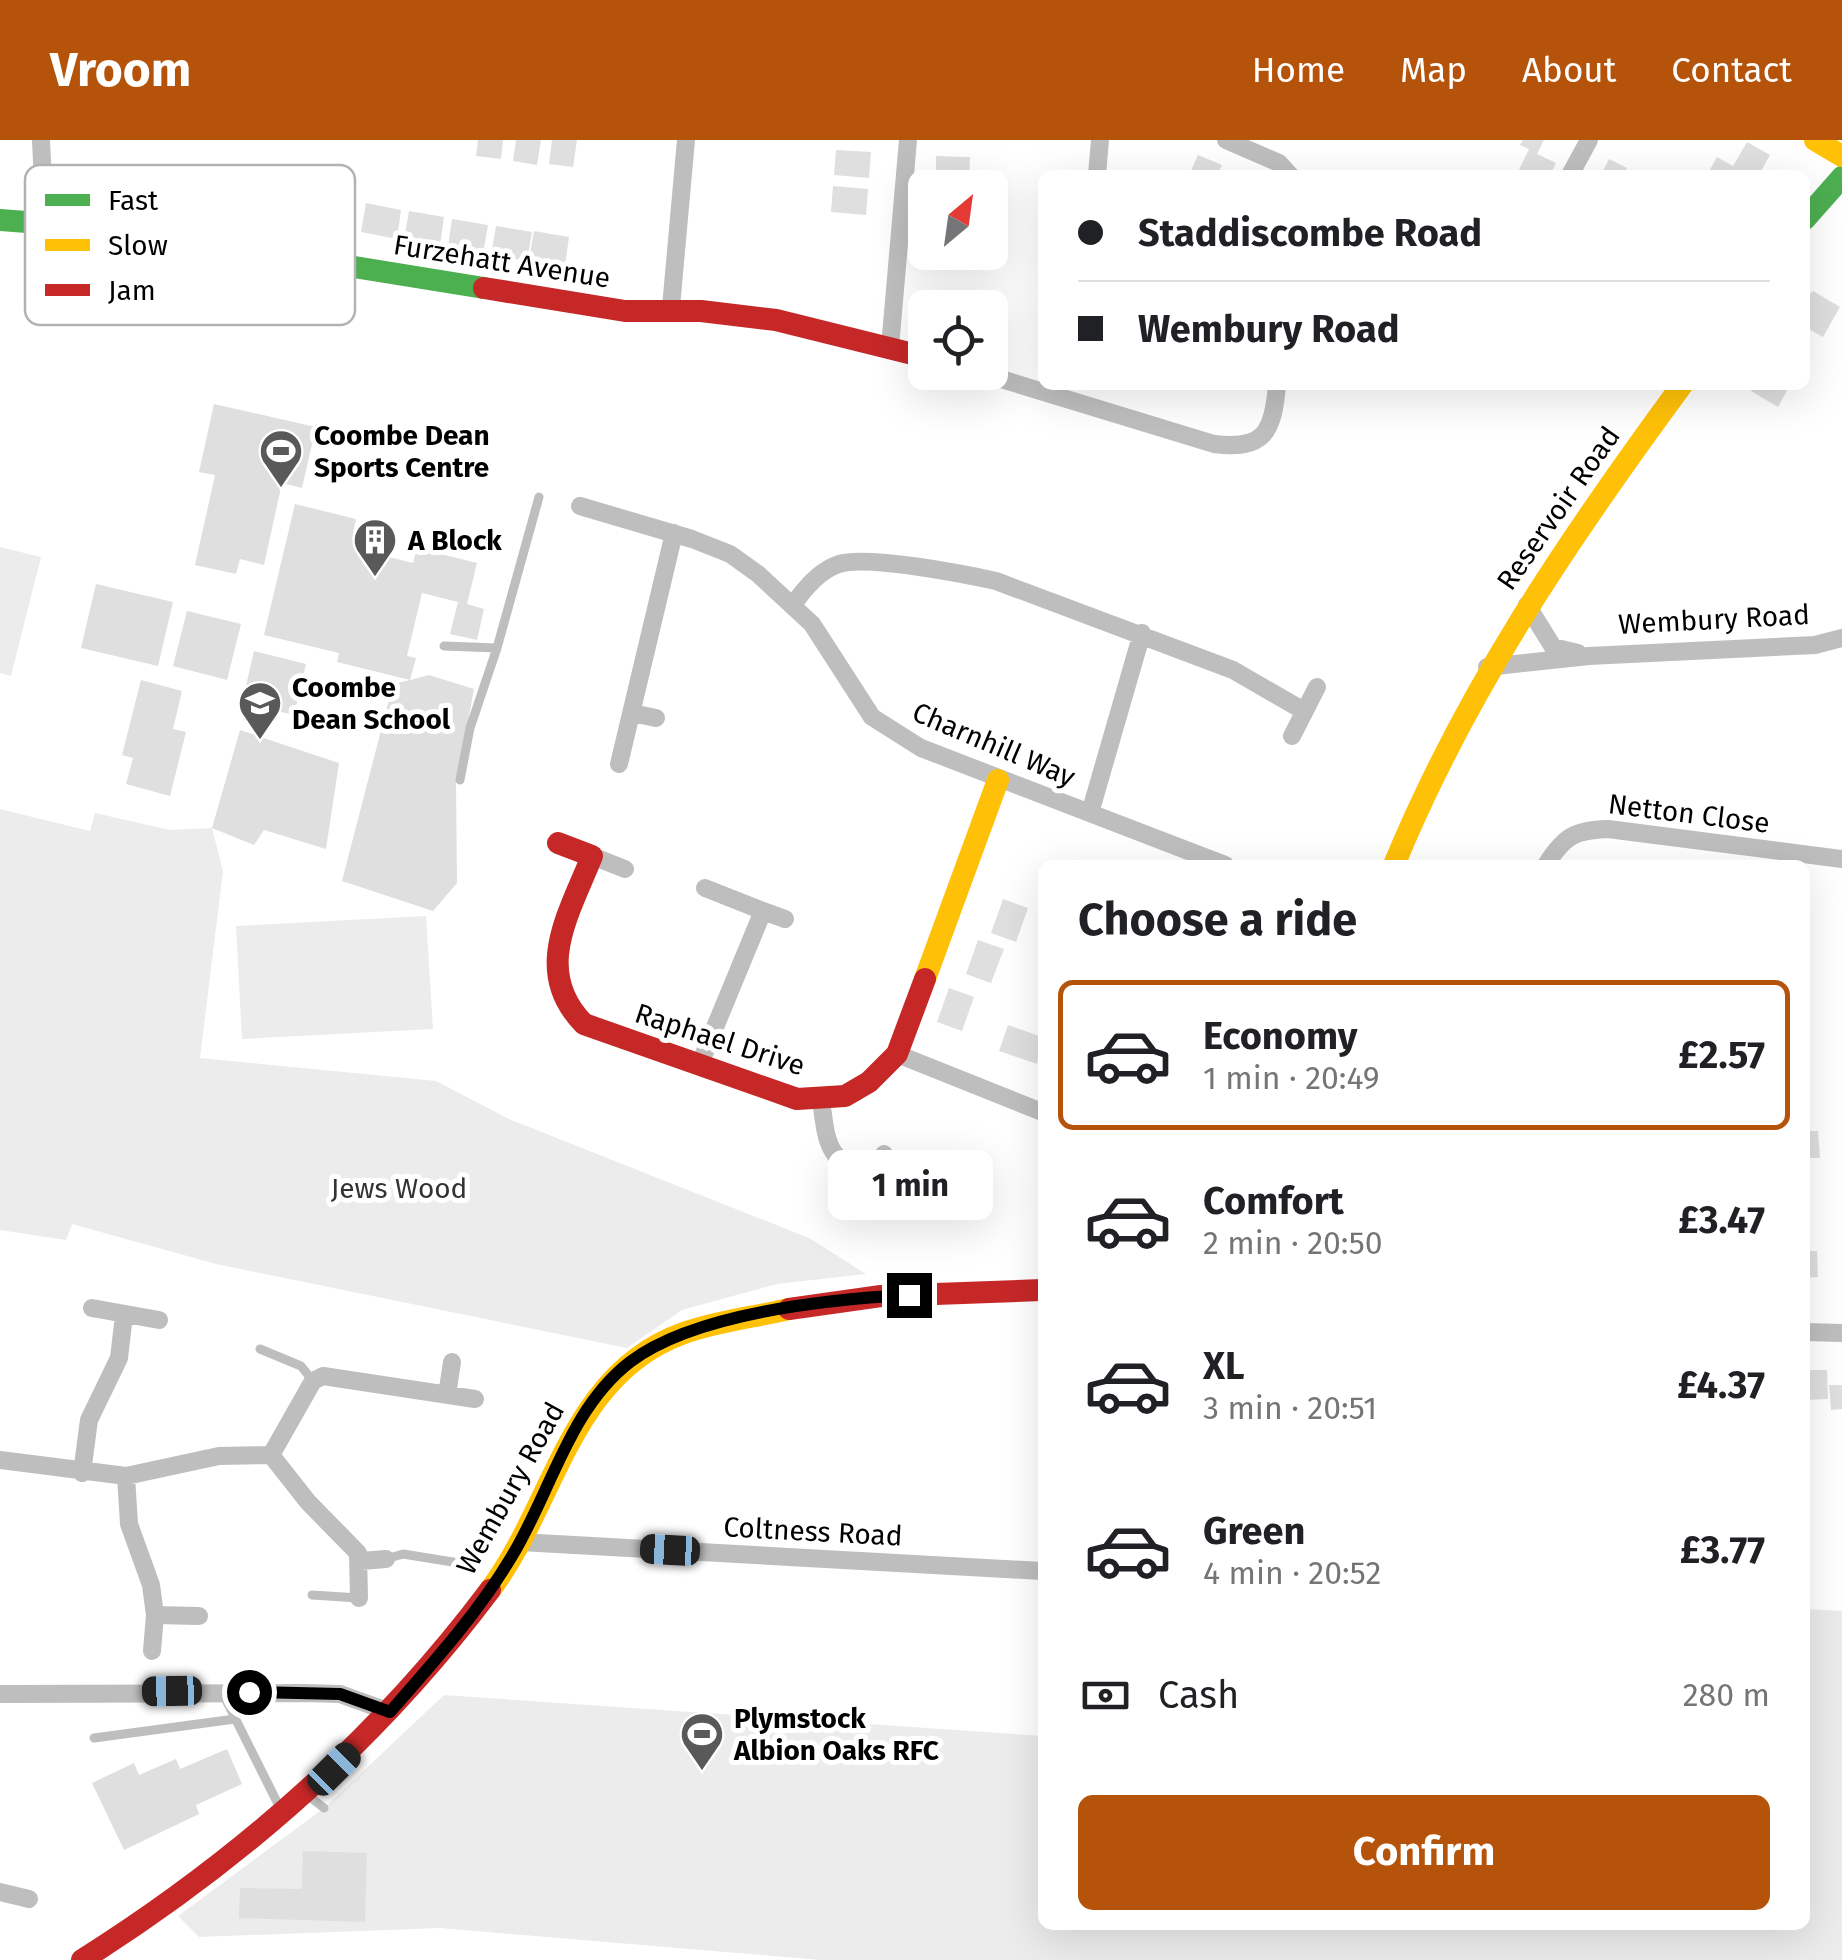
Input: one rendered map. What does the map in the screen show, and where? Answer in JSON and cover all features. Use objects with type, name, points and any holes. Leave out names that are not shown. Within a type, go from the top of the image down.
[{"type":"street","points":[[41,140],[42,165]]},
{"type":"street","points":[[671,307],[686,140]]},
{"type":"street","points":[[890,346],[908,140]]},
{"type":"street","points":[[1097,170],[1100,140]]},
{"type":"street","points":[[1226,140],[1279,163],[1285,170]]},
{"type":"street","points":[[1573,170],[1589,140]]},
{"type":"street","points":[[1815,140],[1842,156]]},
{"type":"street","points":[[1810,213],[1842,178]]},
{"type":"street","name":"Furzehatt Avenue","points":[[0,220],[25,222]]},
{"type":"street","name":"Furzehatt Avenue","points":[[355,267],[625,310],[671,307],[774,321],[908,352]]},
{"type":"street","points":[[1008,378],[1038,385]]},
{"type":"street","points":[[1082,394],[1214,444],[1240,447],[1258,442],[1269,426],[1276,390]]},
{"type":"street","name":"Reservoir Road","points":[[1487,667],[1678,390]]},
{"type":"street","name":"Charnhill Way","points":[[580,506],[674,532],[730,554],[812,624],[872,717],[921,748],[1090,813],[1183,858]]},
{"type":"street","points":[[619,764],[674,532]]},
{"type":"street","points":[[793,605],[824,571],[842,562],[996,581],[1233,670],[1304,711]]},
{"type":"street","name":"Wembury Road","points":[[1527,606],[1554,646],[1588,656]]},
{"type":"street","points":[[1090,813],[1142,633]]},
{"type":"street","name":"Wembury Road","points":[[1487,667],[1588,656],[1815,645],[1842,638]]},
{"type":"street","points":[[1396,860],[1444,745],[1487,667]]},
{"type":"street","points":[[1292,736],[1317,687]]},
{"type":"street","points":[[632,713],[656,718]]},
{"type":"street","name":"Raphael Drive","points":[[592,856],[554,960],[557,987],[566,1011],[584,1024],[796,1100],[845,1096],[870,1082],[897,1054],[998,780]]},
{"type":"street","name":"Netton Close","points":[[1549,860],[1558,845],[1582,830],[1595,829],[1842,859]]},
{"type":"street","points":[[558,843],[625,869]]},
{"type":"street","points":[[705,888],[785,919]]},
{"type":"street","points":[[699,1066],[764,911]]},
{"type":"street","points":[[897,1054],[1038,1110]]},
{"type":"street","points":[[820,1099],[830,1153],[848,1168],[874,1179]]},
{"type":"street","points":[[862,1207],[884,1154]]},
{"type":"street","name":"Wembury Road","points":[[82,1960],[161,1910],[304,1792],[390,1712],[456,1637],[520,1542],[586,1410],[610,1380],[660,1344],[683,1333],[799,1306],[881,1296],[1038,1290]]},
{"type":"street","points":[[92,1308],[159,1320]]},
{"type":"street","points":[[82,1472],[89,1420],[119,1358],[124,1315]]},
{"type":"street","points":[[1810,1332],[1842,1333]]},
{"type":"street","points":[[447,1395],[452,1362]]},
{"type":"street","points":[[271,1455],[313,1381],[338,1376],[475,1399]]},
{"type":"street","points":[[0,1460],[126,1476],[219,1456],[271,1455]]},
{"type":"street","points":[[271,1455],[308,1502],[348,1541],[361,1562],[359,1598]]},
{"type":"street","points":[[126,1476],[129,1524],[151,1584],[152,1651]]},
{"type":"street","name":"Coltness Road","points":[[520,1542],[1038,1572]]},
{"type":"street","points":[[361,1562],[386,1559]]},
{"type":"street","points":[[154,1616],[199,1616]]},
{"type":"street","points":[[0,1694],[340,1694],[390,1712]]},
{"type":"street","points":[[0,1892],[29,1899]]},
{"type":"lane","points":[[460,780],[470,728],[539,497]]},
{"type":"lane","points":[[444,646],[497,648]]},
{"type":"lane","points":[[260,1350],[301,1366],[313,1381]]},
{"type":"lane","points":[[386,1559],[403,1554],[465,1564]]},
{"type":"lane","points":[[312,1596],[359,1598]]},
{"type":"lane","points":[[221,1692],[282,1810]]},
{"type":"lane","points":[[94,1738],[235,1719]]},
{"type":"lane","points":[[304,1792],[324,1808]]},
{"type":"green space","points":[[0,547],[41,557],[11,676],[0,673]]},
{"type":"green space","name":"Jews Wood","points":[[0,809],[90,831],[95,813],[170,830],[212,828],[223,871],[200,1058],[436,1081],[509,1119],[809,1238],[866,1274],[777,1284],[682,1310],[627,1348],[216,1264],[72,1224],[66,1240],[0,1230]]},
{"type":"green space","points":[[426,916],[433,1029],[242,1039],[236,926]]},
{"type":"green space","name":"Plymstock Albion Oaks RFC","points":[[1810,1609],[1842,1611],[1842,1960],[821,1960],[440,1928],[199,1937],[178,1916],[324,1808],[444,1695],[1038,1736],[1038,1930],[1810,1930]]},
{"type":"building","points":[[478,140],[503,140],[501,159],[476,156]]},
{"type":"building","points":[[516,140],[541,140],[537,165],[513,161]]},
{"type":"building","points":[[552,140],[577,140],[573,167],[549,164]]},
{"type":"building","points":[[1523,140],[1544,140],[1537,154],[1556,163],[1552,170],[1519,170],[1529,149],[1520,145]]},
{"type":"building","points":[[1747,142],[1770,155],[1762,170],[1710,170],[1717,157],[1733,166]]},
{"type":"building","points":[[836,150],[871,152],[869,178],[834,175]]},
{"type":"building","points":[[1198,155],[1222,165],[1220,170],[1191,170]]},
{"type":"building","points":[[936,156],[970,157],[970,170],[936,170]]},
{"type":"building","points":[[1609,159],[1627,168],[1626,170],[1604,170]]},
{"type":"building","points":[[833,186],[868,189],[866,215],[831,212]]},
{"type":"building","points":[[366,203],[401,210],[397,239],[361,232]]},
{"type":"building","points":[[409,211],[444,217],[440,246],[404,240]]},
{"type":"building","points":[[452,219],[488,225],[483,254],[448,247]]},
{"type":"building","points":[[496,226],[532,232],[527,261],[491,255]]},
{"type":"building","points":[[534,231],[569,237],[565,266],[529,260]]},
{"type":"building","points":[[1813,291],[1840,307],[1823,337],[1810,330]]},
{"type":"building","points":[[1752,390],[1787,390],[1778,407]]},
{"type":"building","points":[[214,404],[316,427],[302,488],[282,483],[264,565],[240,559],[236,574],[195,565],[215,475],[199,472]]},
{"type":"building","name":"A Block","points":[[295,504],[356,519],[352,539],[387,548],[385,556],[413,563],[417,548],[477,563],[467,604],[484,609],[477,640],[450,634],[458,602],[422,593],[407,656],[416,658],[410,680],[337,662],[339,653],[264,635]]},
{"type":"building","points":[[96,584],[173,602],[158,666],[81,648]]},
{"type":"building","points":[[187,611],[241,624],[227,680],[173,666]]},
{"type":"building","points":[[254,651],[306,664],[294,715],[242,703]]},
{"type":"building","points":[[429,675],[474,689],[456,784],[457,883],[433,911],[342,881],[393,684]]},
{"type":"building","points":[[141,680],[182,691],[173,729],[186,732],[170,796],[126,784],[133,758],[122,755]]},
{"type":"building","points":[[240,730],[339,763],[326,849],[264,830],[254,845],[212,828]]},
{"type":"building","points":[[1003,899],[1028,908],[1016,942],[991,933]]},
{"type":"building","points":[[978,940],[1004,949],[991,983],[966,974]]},
{"type":"building","points":[[949,988],[974,997],[962,1031],[937,1022]]},
{"type":"building","points":[[1008,1025],[1038,1036],[1037,1064],[999,1051]]},
{"type":"building","points":[[1810,1131],[1818,1131],[1820,1158],[1810,1158]]},
{"type":"building","points":[[1810,1251],[1817,1251],[1818,1277],[1810,1278]]},
{"type":"building","points":[[1810,1370],[1827,1370],[1828,1399],[1810,1400]]},
{"type":"building","points":[[1829,1385],[1842,1385],[1842,1409],[1831,1410]]},
{"type":"building","points":[[227,1749],[242,1784],[196,1805],[199,1814],[124,1850],[92,1783],[134,1763],[139,1775],[176,1759],[180,1769]]},
{"type":"building","points":[[303,1851],[367,1853],[365,1922],[239,1918],[240,1888],[302,1889]]},
{"type":"traffic: fast","points":[[1810,213],[1842,177]]},
{"type":"traffic: fast","points":[[0,220],[25,222]]},
{"type":"traffic: fast","points":[[355,267],[484,288]]},
{"type":"traffic: slow","points":[[1815,140],[1842,156]]},
{"type":"traffic: slow","points":[[1396,860],[1454,738],[1523,616],[1678,390]]},
{"type":"traffic: slow","points":[[925,979],[998,780]]},
{"type":"traffic: slow","points":[[490,1590],[512,1556],[569,1444],[615,1378],[646,1352],[684,1333],[789,1309]]},
{"type":"traffic: jam","points":[[484,288],[625,311],[701,311],[776,320],[908,353]]},
{"type":"traffic: jam","points":[[558,843],[592,856],[566,921],[558,963],[560,984],[568,1004],[584,1024],[797,1099],[845,1096],[869,1082],[897,1054],[925,979]]},
{"type":"traffic: jam","points":[[789,1309],[881,1296],[1038,1290]]},
{"type":"traffic: jam","points":[[82,1960],[196,1881],[303,1793],[402,1696],[490,1590]]},
{"type":"place","name":"Coombe Dean Sports Centre","points":[[281,489]]},
{"type":"place","name":"A Block","points":[[375,578]]},
{"type":"place","name":"Coombe Dean School","points":[[260,741]]},
{"type":"place","name":"Plymstock Albion Oaks RFC","points":[[702,1772]]},
{"type":"route","points":[[249,1692],[340,1694],[390,1712],[456,1637],[497,1580],[586,1410],[610,1380],[632,1361],[683,1333],[738,1319],[799,1306],[909,1295]]}]
